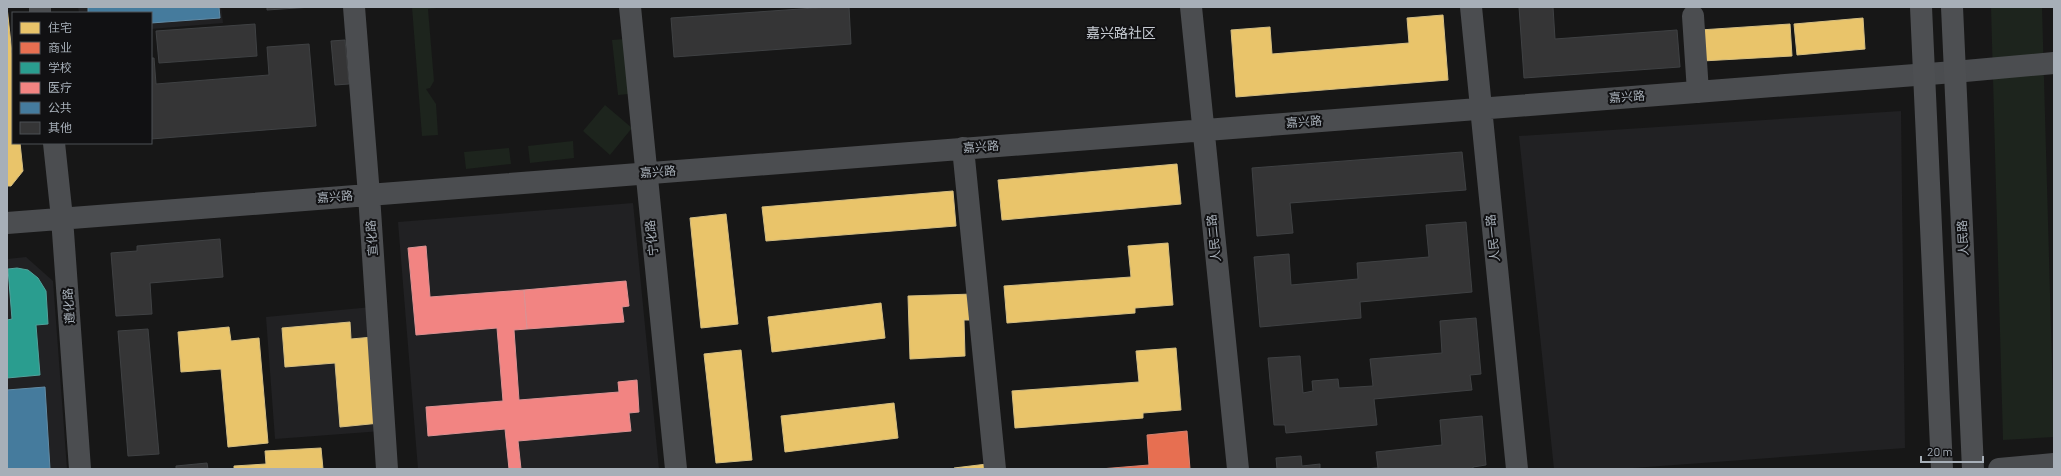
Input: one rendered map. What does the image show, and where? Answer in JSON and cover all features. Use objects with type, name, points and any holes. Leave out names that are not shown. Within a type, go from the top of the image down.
[{"type":"main road","points":[[1921,7],[1942,469]]},
{"type":"main road","name":"人民路","points":[[1952,7],[1954,72],[1968,328],[1973,469]]},
{"type":"street","name":"宣化路","points":[[354,7],[369,195],[387,469]]},
{"type":"street","name":"宁化路","points":[[630,7],[645,173],[676,469]]},
{"type":"street","name":"人民二路","points":[[1191,7],[1238,469]]},
{"type":"street","name":"人民一路","points":[[1471,7],[1517,469]]},
{"type":"street","points":[[1693,16],[1698,92]]},
{"type":"street","name":"嘉兴路","points":[[7,223],[2054,63]]},
{"type":"street","name":"遵化路","points":[[54,144],[62,218],[80,469]]},
{"type":"street","points":[[963,148],[995,469]]},
{"type":"street","points":[[1999,469],[2054,464]]},
{"type":"shaded area","points":[[78,7],[221,7],[223,23],[152,29],[152,12],[79,12]]},
{"type":"shaded area","points":[[412,7],[446,7],[428,9],[434,81],[430,88],[426,89],[436,104],[438,135],[422,136]]},
{"type":"shaded area","points":[[1991,7],[2042,7],[2054,437],[2003,440]]},
{"type":"shaded area","points":[[624,39],[629,94],[618,95],[612,40]]},
{"type":"shaded area","points":[[605,105],[632,128],[610,155],[583,131]]},
{"type":"shaded area","points":[[1901,111],[1905,448],[1620,469],[1554,469],[1519,136]]},
{"type":"shaded area","points":[[573,141],[574,158],[530,163],[528,146]]},
{"type":"shaded area","points":[[509,148],[511,164],[466,169],[464,152]]},
{"type":"shaded area","points":[[633,203],[659,469],[418,469],[398,222]]},
{"type":"shaded area","points":[[26,257],[53,281],[67,469],[7,469],[7,259]]},
{"type":"shaded area","points":[[372,307],[382,431],[275,439],[266,317]]},
{"type":"building: 住宅","points":[[7,7],[12,54],[12,144],[20,144],[23,171],[11,186],[7,186]]},
{"type":"building: 住宅","points":[[1443,15],[1448,80],[1236,97],[1231,30],[1270,27],[1272,54],[1409,43],[1407,18]]},
{"type":"building: 住宅","points":[[1863,18],[1865,49],[1797,55],[1794,24]]},
{"type":"building: 住宅","points":[[1790,24],[1792,56],[1702,61],[1700,30]]},
{"type":"building: 住宅","points":[[1177,164],[1181,204],[1002,220],[998,180]]},
{"type":"building: 住宅","points":[[953,191],[956,226],[766,241],[762,207]]},
{"type":"building: 住宅","points":[[726,214],[738,324],[701,328],[690,218]]},
{"type":"building: 住宅","points":[[1168,243],[1173,305],[1135,308],[1135,313],[1007,323],[1004,286],[1131,277],[1128,246]]},
{"type":"building: 住宅","points":[[974,294],[975,320],[964,320],[965,356],[910,359],[908,296]]},
{"type":"building: 住宅","points":[[881,303],[885,338],[772,352],[768,317]]},
{"type":"building: 住宅","points":[[350,322],[351,339],[373,337],[380,423],[340,427],[335,363],[285,367],[282,328]]},
{"type":"building: 住宅","points":[[229,327],[231,341],[259,338],[268,443],[228,447],[221,369],[181,372],[178,332]]},
{"type":"building: 住宅","points":[[1176,348],[1181,410],[1143,413],[1143,418],[1015,428],[1012,391],[1139,382],[1136,351]]},
{"type":"building: 住宅","points":[[741,350],[752,460],[716,463],[704,354]]},
{"type":"building: 住宅","points":[[894,403],[898,438],[785,452],[781,416]]},
{"type":"building: 住宅","points":[[321,448],[323,469],[234,469],[234,466],[266,464],[265,451]]},
{"type":"building: 住宅","points":[[987,464],[988,469],[954,469],[954,468]]},
{"type":"building: 商业","points":[[1187,431],[1190,469],[1100,469],[1149,465],[1147,435]]},
{"type":"building: 学校","points":[[17,268],[28,270],[38,278],[46,291],[48,324],[36,325],[40,375],[7,378],[7,320],[12,319],[8,269]]},
{"type":"building: 医疗","points":[[426,246],[430,297],[524,290],[527,329],[514,330],[519,400],[619,392],[618,382],[637,380],[639,412],[629,413],[631,431],[518,441],[521,469],[509,469],[505,429],[428,436],[426,407],[503,401],[497,328],[416,335],[408,248]]},
{"type":"building: 医疗","points":[[626,281],[629,306],[622,307],[624,322],[527,329],[524,290]]},
{"type":"building: 公共","points":[[88,7],[219,7],[220,18],[152,23],[152,12],[88,12]]},
{"type":"building: 公共","points":[[45,387],[50,469],[7,469],[7,390]]},
{"type":"building: 其他","points":[[267,7],[312,7],[267,10]]},
{"type":"building: 其他","points":[[829,7],[849,7],[851,44],[674,57],[671,18]]},
{"type":"building: 其他","points":[[1519,7],[1553,7],[1555,39],[1677,30],[1680,67],[1524,78]]},
{"type":"building: 其他","points":[[255,24],[257,56],[159,63],[156,31]]},
{"type":"building: 其他","points":[[345,40],[349,84],[335,85],[331,41]]},
{"type":"building: 其他","points":[[309,44],[316,126],[152,139],[152,58],[154,58],[156,84],[269,75],[267,47]]},
{"type":"building: 其他","points":[[1462,152],[1466,190],[1290,203],[1293,233],[1257,236],[1252,168]]},
{"type":"building: 其他","points":[[1466,222],[1472,292],[1360,302],[1361,318],[1260,327],[1254,257],[1289,254],[1291,285],[1358,279],[1357,263],[1429,257],[1426,225]]},
{"type":"building: 其他","points":[[220,239],[223,277],[150,283],[152,314],[116,316],[111,253],[137,251],[137,246]]},
{"type":"building: 其他","points":[[1476,318],[1481,374],[1470,375],[1472,390],[1374,399],[1377,425],[1286,433],[1285,425],[1274,425],[1268,358],[1300,356],[1303,393],[1313,391],[1312,381],[1338,379],[1339,388],[1373,386],[1370,359],[1442,353],[1440,321]]},
{"type":"building: 其他","points":[[148,329],[159,454],[128,456],[118,331]]},
{"type":"building: 其他","points":[[1482,416],[1486,465],[1473,467],[1473,469],[1363,469],[1378,468],[1376,452],[1442,445],[1440,420]]},
{"type":"building: 其他","points":[[1301,456],[1302,466],[1320,464],[1320,469],[1277,469],[1276,458]]},
{"type":"building: 其他","points":[[207,463],[208,469],[176,469],[176,466]]},
{"type":"district","name":"嘉兴路社区","points":[[1121,33]]}]
